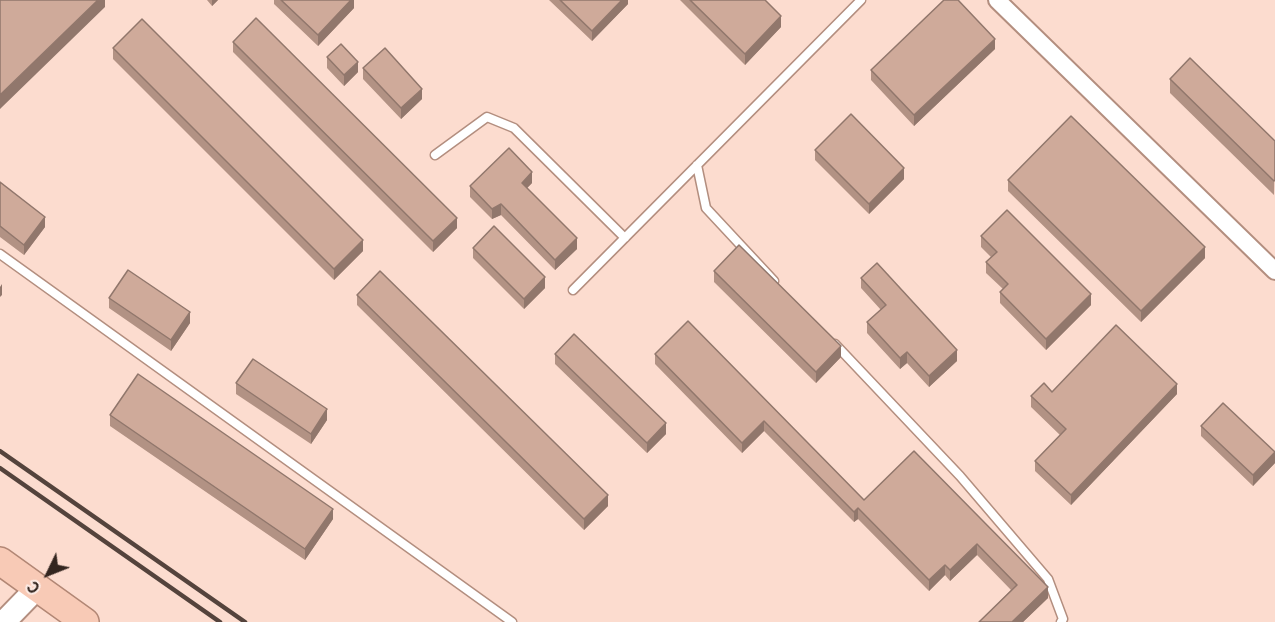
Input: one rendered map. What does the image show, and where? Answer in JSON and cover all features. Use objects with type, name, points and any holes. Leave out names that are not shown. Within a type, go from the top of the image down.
[{"type":"highway","points":[[0,561],[85,622]]},
{"type":"main road","points":[[4,622],[38,588]]},
{"type":"street","points":[[997,0],[1275,271]]},
{"type":"lane","points":[[573,290],[861,0]]},
{"type":"lane","points":[[435,155],[487,117],[514,128],[625,238]]},
{"type":"lane","points":[[697,165],[706,208],[779,286]]},
{"type":"lane","points":[[0,254],[512,622]]},
{"type":"lane","points":[[829,338],[960,476],[1048,579],[1063,619],[1061,622]]},
{"type":"building","points":[[0,0],[98,0],[0,95]]},
{"type":"building","points":[[281,0],[351,0],[318,35]]},
{"type":"building","points":[[560,0],[622,0],[592,31]]},
{"type":"building","points":[[690,0],[765,0],[781,16],[745,54]]},
{"type":"building","points":[[944,0],[958,0],[995,39],[914,115],[871,70]]},
{"type":"building","points":[[256,18],[457,218],[433,241],[233,42]]},
{"type":"building","points":[[142,19],[363,240],[334,269],[113,48]]},
{"type":"building","points":[[341,44],[358,62],[344,75],[327,57]]},
{"type":"building","points":[[385,48],[422,89],[401,108],[363,68]]},
{"type":"building","points":[[1190,58],[1275,141],[1274,181],[1170,79]]},
{"type":"building","points":[[851,114],[904,168],[869,204],[815,150]]},
{"type":"building","points":[[1071,116],[1205,247],[1141,311],[1008,180]]},
{"type":"building","points":[[509,148],[532,172],[522,183],[577,238],[555,260],[501,204],[492,209],[470,186]]},
{"type":"building","points":[[0,182],[45,217],[24,245],[0,226]]},
{"type":"building","points":[[1007,210],[1091,294],[1046,339],[1000,292],[1008,284],[986,262],[997,252],[981,236]]},
{"type":"building","points":[[494,226],[545,277],[524,299],[473,248]]},
{"type":"building","points":[[739,245],[841,346],[816,372],[714,271]]},
{"type":"building","points":[[877,263],[957,350],[929,376],[907,352],[900,358],[867,322],[886,305],[861,278]]},
{"type":"building","points":[[128,270],[190,312],[171,340],[109,298]]},
{"type":"building","points":[[380,271],[608,495],[584,519],[357,295]]},
{"type":"building","points":[[688,321],[864,500],[914,451],[1048,587],[1012,622],[979,622],[1017,585],[977,544],[950,570],[945,565],[929,580],[858,508],[854,512],[764,421],[742,443],[655,354]]},
{"type":"building","points":[[1116,325],[1177,384],[1071,495],[1035,461],[1066,429],[1031,396],[1044,383],[1052,392]]},
{"type":"building","points":[[574,334],[666,423],[647,443],[555,354]]},
{"type":"building","points":[[253,359],[327,409],[311,434],[236,383]]},
{"type":"building","points":[[138,374],[333,509],[305,549],[110,415]]},
{"type":"building","points":[[1223,403],[1275,452],[1253,475],[1201,426]]},
{"type":"railway","points":[[0,451],[245,622]]},
{"type":"railway","points":[[0,468],[220,622]]}]
